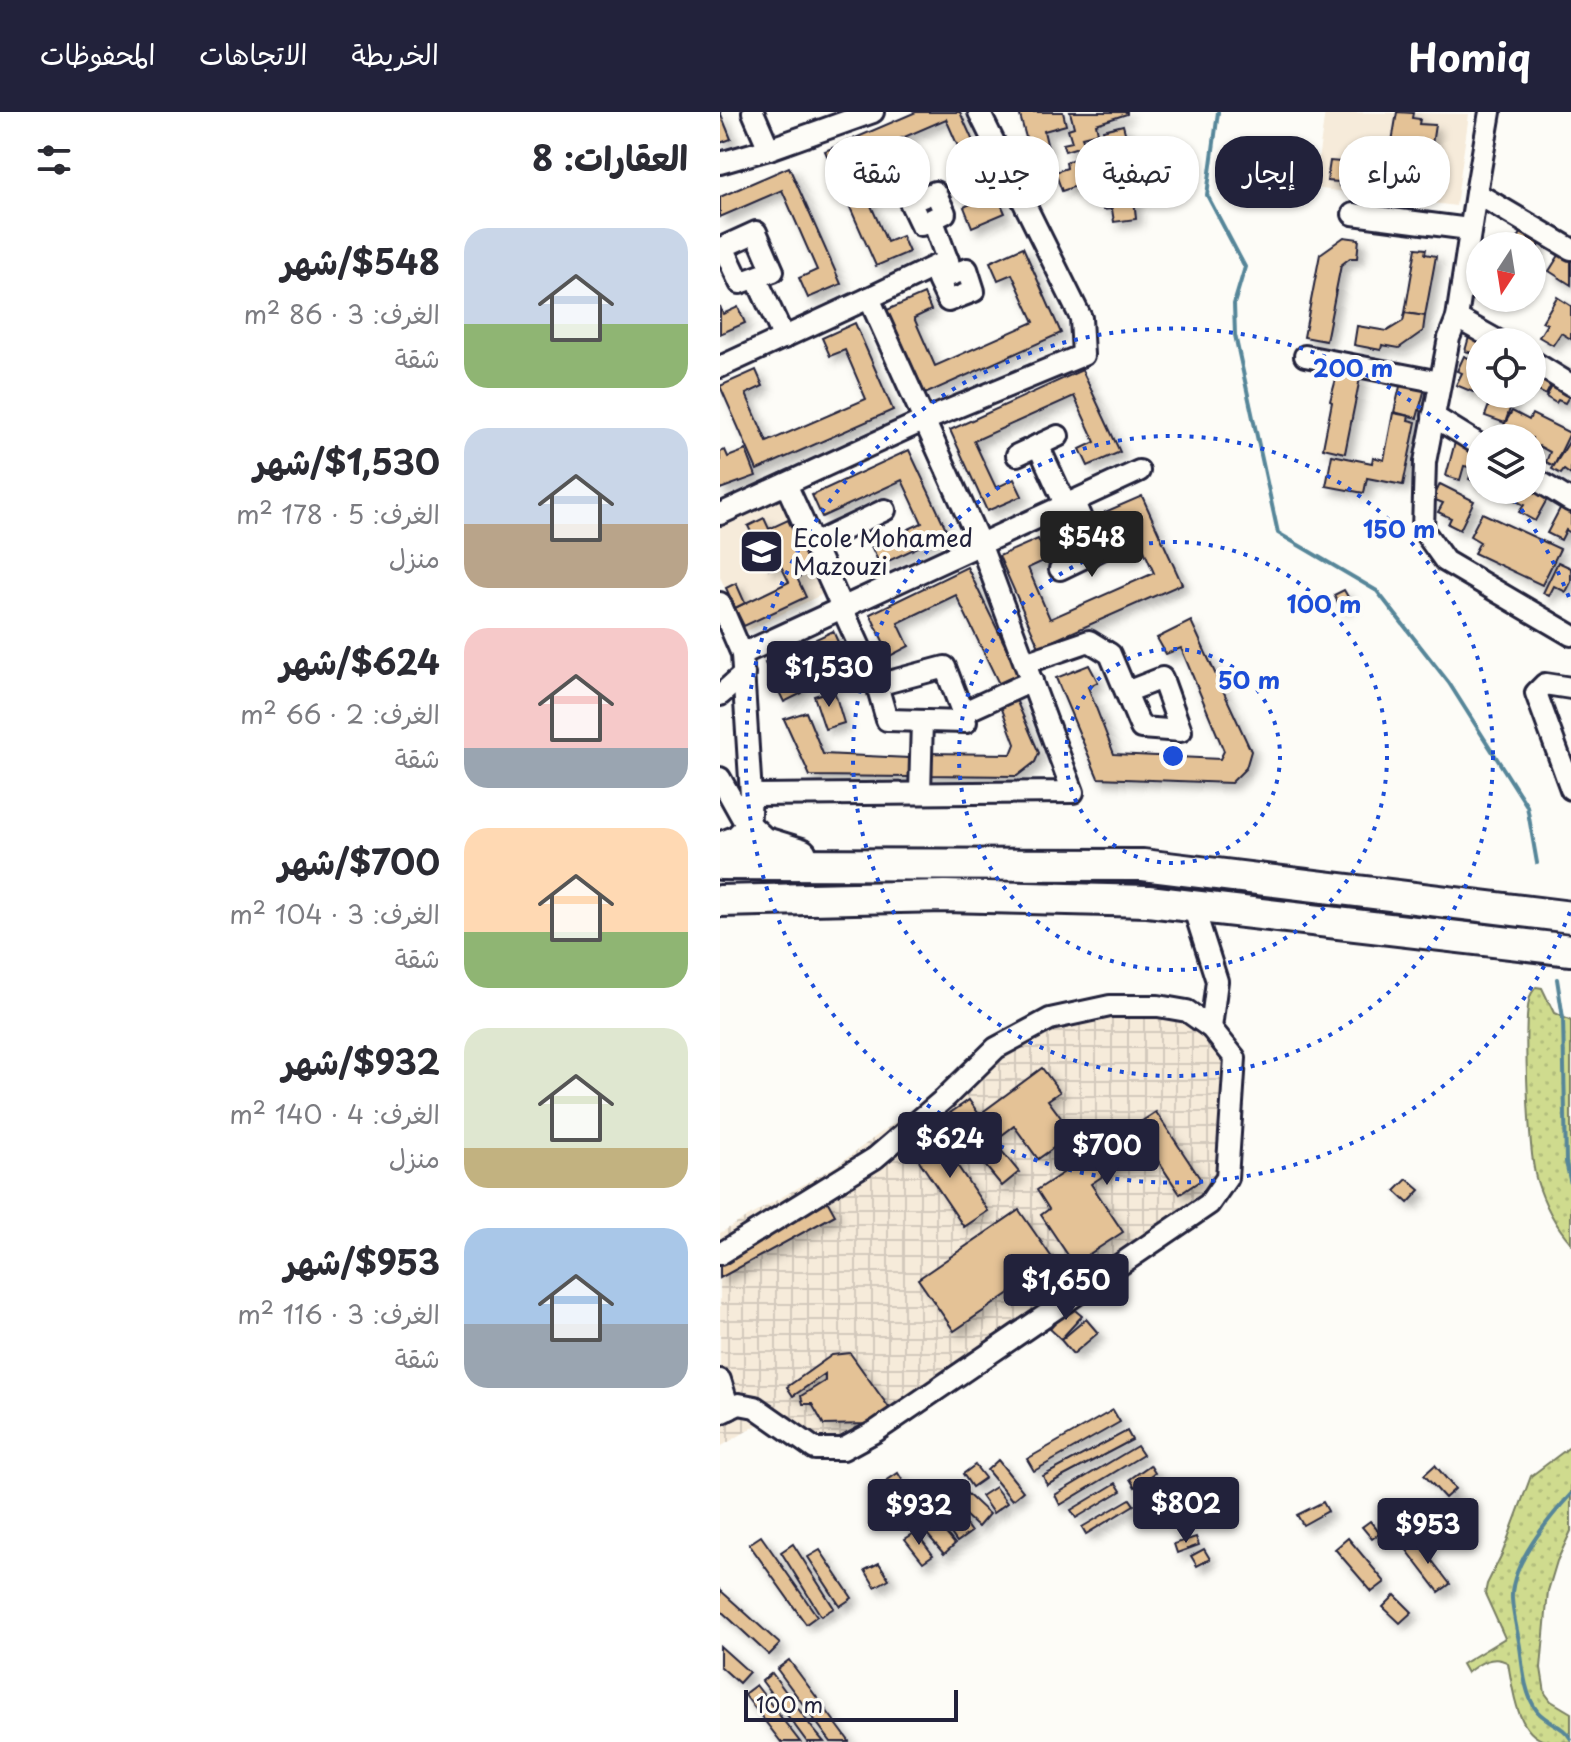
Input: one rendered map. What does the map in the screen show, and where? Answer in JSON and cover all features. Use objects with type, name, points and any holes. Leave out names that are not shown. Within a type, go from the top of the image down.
[{"type":"highway","points":[[720,848],[738,841],[749,830],[754,837],[774,847],[841,864]]},
{"type":"highway","points":[[720,864],[1143,865],[1571,917]]},
{"type":"highway","points":[[720,901],[945,896],[1148,901],[1571,950]]},
{"type":"street","points":[[753,112],[769,149]]},
{"type":"street","points":[[720,163],[873,112]]},
{"type":"street","points":[[720,514],[923,421],[1083,355],[1081,318],[979,112]]},
{"type":"street","points":[[1490,112],[1457,318],[1449,338],[1425,462],[1423,530],[1445,561],[1571,635]]},
{"type":"street","points":[[1476,193],[1571,249]]},
{"type":"street","points":[[1353,214],[1469,229]]},
{"type":"street","points":[[720,367],[869,298],[950,266],[933,221]]},
{"type":"street","points":[[756,278],[784,338]]},
{"type":"street","points":[[751,795],[1073,792],[981,546],[869,298]]},
{"type":"street","points":[[1457,318],[1475,328]]},
{"type":"street","points":[[1305,356],[1440,382]]},
{"type":"street","points":[[1546,370],[1571,385]]},
{"type":"street","points":[[1433,416],[1466,436]]},
{"type":"street","points":[[1017,455],[1058,436]]},
{"type":"street","points":[[1038,445],[1070,504],[1103,548],[1060,569]]},
{"type":"street","points":[[720,695],[743,664],[842,609],[1139,471]]},
{"type":"street","points":[[786,484],[877,685],[887,720],[966,722],[945,667],[877,685]]},
{"type":"street","points":[[1546,486],[1571,501]]},
{"type":"street","points":[[813,544],[885,510]]},
{"type":"street","points":[[720,603],[743,664],[751,795],[749,830]]},
{"type":"street","points":[[962,713],[1028,672],[1089,641],[1110,654],[1126,692]]},
{"type":"street","points":[[1571,688],[1545,684],[1536,693],[1571,789]]},
{"type":"street","points":[[920,793],[922,721]]},
{"type":"street","points":[[720,778],[749,830]]},
{"type":"street","points":[[1193,906],[1217,981],[1211,1028]]},
{"type":"street","points":[[720,1254],[875,1158],[945,1098],[996,1048],[1050,1019],[1110,1006],[1158,1006],[1187,1011],[1211,1028],[1235,1058],[1227,1178],[1209,1204],[876,1431],[843,1449],[815,1449],[755,1407],[739,1404],[724,1411],[720,1380]]},
{"type":"shaded area","points":[[1325,112],[1469,114],[1456,206],[1450,205],[1450,136],[1339,136],[1339,191],[1323,189],[1322,136]]},
{"type":"shaded area","name":"Ecole Mohamed Mazouzi","points":[[783,499],[823,594],[745,632],[720,577],[720,524]]},
{"type":"shaded area","points":[[1187,1011],[1235,1058],[1227,1178],[1209,1204],[876,1431],[815,1449],[769,1418],[720,1447],[720,1233],[837,1165],[996,1048],[1050,1019]]},
{"type":"green space","points":[[1536,987],[1542,988],[1554,1013],[1571,1021],[1571,1243],[1546,1204],[1533,1164],[1527,1087],[1527,1032],[1530,997]]},
{"type":"green space","points":[[1571,1446],[1571,1531],[1548,1591],[1541,1668],[1545,1693],[1551,1701],[1571,1713],[1571,1742],[1551,1742],[1535,1736],[1522,1719],[1514,1697],[1508,1663],[1492,1660],[1481,1663],[1467,1673],[1462,1664],[1505,1638],[1485,1594],[1487,1584],[1502,1554],[1531,1476]]},
{"type":"building","points":[[720,112],[731,139],[720,143]]},
{"type":"building","points":[[916,112],[960,112],[971,136],[953,136],[946,119],[907,136],[860,136]]},
{"type":"building","points":[[1019,112],[1063,112],[1066,125],[1044,131],[1045,136],[1026,136]]},
{"type":"building","points":[[1070,112],[1127,112],[1096,124],[1098,133],[1075,136],[1075,148],[1065,151],[1063,144],[1072,142],[1068,129],[1074,127]]},
{"type":"building","points":[[1397,112],[1413,113],[1412,118],[1420,119],[1419,124],[1435,125],[1433,136],[1393,136]]},
{"type":"building","points":[[1123,125],[1126,136],[1104,136],[1103,130]]},
{"type":"building","points":[[1075,159],[1075,186],[1062,191],[1059,171],[1067,168],[1066,162]]},
{"type":"building","points":[[1330,161],[1339,162],[1339,182],[1327,181]]},
{"type":"building","points":[[789,167],[841,284],[808,298],[799,278],[817,270],[782,190],[720,217],[720,197]]},
{"type":"building","points":[[850,208],[872,208],[887,242],[902,236],[909,252],[876,266]]},
{"type":"building","points":[[964,208],[1003,208],[1005,213],[972,227]]},
{"type":"building","points":[[1103,208],[1135,208],[1136,219],[1114,222],[1112,209]]},
{"type":"building","points":[[1344,237],[1359,239],[1357,258],[1350,258],[1341,265],[1326,341],[1304,337],[1320,254]]},
{"type":"building","points":[[1023,247],[1061,333],[925,394],[887,310],[924,294],[931,310],[914,318],[935,366],[1034,322],[1012,274],[998,280],[990,262]]},
{"type":"building","points":[[1416,248],[1426,249],[1425,254],[1436,256],[1425,316],[1405,313]]},
{"type":"building","points":[[1561,252],[1571,258],[1571,285],[1549,271]]},
{"type":"building","points":[[1557,297],[1571,306],[1571,339],[1561,333],[1553,345],[1546,341],[1547,324],[1542,322]]},
{"type":"building","points":[[720,306],[723,314],[738,307],[745,323],[720,334]]},
{"type":"building","points":[[1405,313],[1425,316],[1423,331],[1399,348],[1382,345],[1381,350],[1354,345],[1357,326],[1387,331],[1403,321]]},
{"type":"building","points":[[855,323],[893,410],[757,470],[720,386],[756,370],[763,386],[746,394],[767,442],[866,399],[845,350],[830,356],[822,338]]},
{"type":"building","points":[[1466,357],[1466,389],[1456,385],[1462,373],[1457,371]]},
{"type":"building","points":[[1554,362],[1561,365],[1546,395],[1546,365],[1552,368]]},
{"type":"building","points":[[1563,367],[1569,370],[1566,376],[1571,393],[1565,403],[1558,400],[1556,403],[1546,397]]},
{"type":"building","points":[[1339,368],[1361,373],[1345,453],[1323,448]]},
{"type":"building","points":[[1082,370],[1120,452],[1088,466],[1080,449],[1095,442],[1074,396],[974,441],[996,488],[1014,479],[1022,496],[987,511],[950,430]]},
{"type":"building","points":[[1402,378],[1425,388],[1417,418],[1394,412]]},
{"type":"building","points":[[1488,408],[1510,408],[1505,423],[1485,416]]},
{"type":"building","points":[[1512,411],[1529,420],[1532,414],[1570,433],[1554,466],[1546,462],[1550,452],[1546,450],[1546,424],[1505,424]]},
{"type":"building","points":[[1393,413],[1409,416],[1408,420],[1416,422],[1403,485],[1367,478],[1364,493],[1326,486],[1332,455],[1372,463],[1373,457],[1384,460]]},
{"type":"building","points":[[1571,439],[1571,475],[1564,470],[1561,474],[1552,469]]},
{"type":"building","points":[[1455,442],[1466,445],[1466,466],[1460,480],[1446,476]]},
{"type":"building","points":[[725,450],[728,457],[746,450],[756,476],[720,489],[720,452]]},
{"type":"building","points":[[909,450],[948,533],[880,565],[871,546],[922,523],[902,480],[822,517],[812,495]]},
{"type":"building","points":[[1440,484],[1466,497],[1466,504],[1473,504],[1460,530],[1448,524],[1451,518],[1438,512],[1443,503],[1433,499]]},
{"type":"building","points":[[1142,496],[1182,584],[1039,647],[999,556],[1038,539],[1048,559],[1028,568],[1050,619],[1154,573],[1131,521],[1113,529],[1105,512]]},
{"type":"building","points":[[1564,501],[1571,505],[1571,533],[1566,530],[1561,540],[1547,533]]},
{"type":"building","points":[[1544,504],[1535,521],[1519,512],[1524,505]]},
{"type":"building","points":[[1482,513],[1560,549],[1542,585],[1474,553],[1480,542],[1470,536]]},
{"type":"building","points":[[764,518],[769,529],[788,520],[812,570],[797,578],[806,597],[744,626],[735,608],[789,582],[780,564],[769,569],[748,526]]},
{"type":"building","points":[[1558,562],[1571,568],[1571,582],[1566,592],[1554,586],[1549,596],[1543,593]]},
{"type":"building","points":[[967,567],[1019,674],[999,684],[956,595],[898,623],[909,646],[890,656],[870,614]]},
{"type":"building","points":[[736,583],[745,603],[735,608],[726,588]]},
{"type":"building","points":[[1344,590],[1351,602],[1341,608],[1334,595]]},
{"type":"building","points":[[1191,621],[1251,751],[1246,768],[1231,783],[1098,778],[1056,678],[1089,665],[1098,682],[1088,687],[1114,754],[1220,759],[1224,751],[1181,648],[1166,654],[1157,638]]},
{"type":"building","points":[[833,631],[851,671],[832,679],[822,658],[792,672],[802,693],[784,702],[765,663]]},
{"type":"building","points":[[834,690],[844,723],[825,729],[814,696]]},
{"type":"building","points":[[1014,695],[1039,753],[1035,762],[1017,776],[924,775],[924,753],[1011,754],[1015,744],[999,701]]},
{"type":"building","points":[[806,712],[823,754],[909,758],[910,777],[810,776],[784,719]]},
{"type":"building","points":[[1042,1068],[1060,1092],[1048,1100],[1073,1134],[1038,1159],[1014,1126],[1002,1135],[984,1111]]},
{"type":"building","points":[[969,1100],[994,1136],[975,1149],[950,1113]]},
{"type":"building","points":[[1156,1112],[1201,1180],[1180,1194],[1148,1146],[1091,1184],[1123,1232],[1074,1264],[1041,1215],[1049,1209],[1037,1190]]},
{"type":"building","points":[[936,1134],[988,1211],[964,1227],[912,1150]]},
{"type":"building","points":[[991,1138],[1019,1172],[1002,1186],[974,1152]]},
{"type":"building","points":[[1407,1179],[1420,1190],[1408,1203],[1395,1191]]},
{"type":"building","points":[[825,1197],[835,1215],[720,1278],[720,1256]]},
{"type":"building","points":[[1019,1210],[1055,1262],[954,1331],[918,1279]]},
{"type":"building","points":[[1070,1306],[1082,1316],[1061,1339],[1050,1329]]},
{"type":"building","points":[[1086,1319],[1098,1333],[1073,1354],[1061,1340]]},
{"type":"building","points":[[850,1353],[890,1409],[868,1424],[824,1425],[812,1404],[803,1404],[801,1396],[825,1381],[825,1374],[793,1396],[787,1387],[832,1355]]},
{"type":"building","points":[[1113,1410],[1120,1422],[1034,1471],[1027,1459]]},
{"type":"building","points":[[1127,1431],[1132,1440],[1047,1485],[1043,1476]]},
{"type":"building","points":[[1137,1446],[1143,1455],[1060,1505],[1055,1495]]},
{"type":"building","points":[[998,1460],[1023,1491],[1012,1500],[987,1470]]},
{"type":"building","points":[[975,1465],[985,1478],[972,1487],[963,1474]]},
{"type":"building","points":[[1150,1465],[1155,1473],[1135,1487],[1130,1479]]},
{"type":"building","points":[[1435,1465],[1455,1489],[1445,1498],[1424,1475]]},
{"type":"building","points":[[898,1473],[912,1496],[900,1504],[886,1481]]},
{"type":"building","points":[[1116,1483],[1121,1491],[1076,1518],[1071,1510]]},
{"type":"building","points":[[1163,1484],[1166,1493],[1142,1502],[1139,1492]]},
{"type":"building","points":[[995,1487],[1007,1503],[993,1513],[981,1496]]},
{"type":"building","points":[[877,1489],[889,1498],[883,1507],[870,1499]]},
{"type":"building","points":[[962,1489],[989,1514],[978,1527],[950,1501]]},
{"type":"building","points":[[1130,1499],[1134,1505],[1086,1534],[1082,1527]]},
{"type":"building","points":[[1323,1502],[1328,1511],[1303,1525],[1297,1515]]},
{"type":"building","points":[[951,1504],[971,1532],[957,1542],[937,1514]]},
{"type":"building","points":[[927,1511],[955,1544],[944,1554],[916,1521]]},
{"type":"building","points":[[1370,1521],[1380,1533],[1372,1539],[1362,1527]]},
{"type":"building","points":[[916,1532],[933,1555],[923,1562],[905,1539]]},
{"type":"building","points":[[761,1536],[817,1616],[806,1624],[749,1544]]},
{"type":"building","points":[[1196,1537],[1199,1545],[1177,1553],[1174,1544]]},
{"type":"building","points":[[1348,1538],[1385,1582],[1372,1592],[1335,1549]]},
{"type":"building","points":[[1417,1541],[1450,1584],[1439,1592],[1406,1549]]},
{"type":"building","points":[[793,1544],[834,1608],[821,1616],[781,1552]]},
{"type":"building","points":[[1204,1549],[1210,1559],[1197,1566],[1191,1556]]},
{"type":"building","points":[[820,1550],[852,1598],[840,1606],[808,1557]]},
{"type":"building","points":[[879,1563],[889,1579],[875,1587],[865,1570]]},
{"type":"building","points":[[720,1590],[780,1644],[769,1655],[720,1610]]},
{"type":"building","points":[[1395,1595],[1412,1612],[1400,1623],[1383,1607]]},
{"type":"building","points":[[720,1646],[749,1672],[739,1683],[720,1666]]},
{"type":"building","points":[[789,1660],[849,1742],[831,1742],[777,1669]]},
{"type":"building","points":[[772,1673],[824,1742],[807,1742],[762,1681]]},
{"type":"building","points":[[756,1685],[800,1742],[781,1742],[744,1694]]},
{"type":"waterway","points":[[1218,112],[1207,195],[1245,267],[1234,304],[1235,335],[1278,533],[1377,591],[1449,683],[1527,806],[1537,863]]},
{"type":"waterway","points":[[1557,979],[1563,1018],[1566,1162],[1571,1184]]},
{"type":"waterway","points":[[1571,1494],[1524,1557],[1517,1572],[1512,1599],[1524,1677],[1531,1700],[1538,1712],[1571,1739]]},
{"type":"place","name":"Ecole Mohamed Mazouzi","points":[[762,551]]}]
